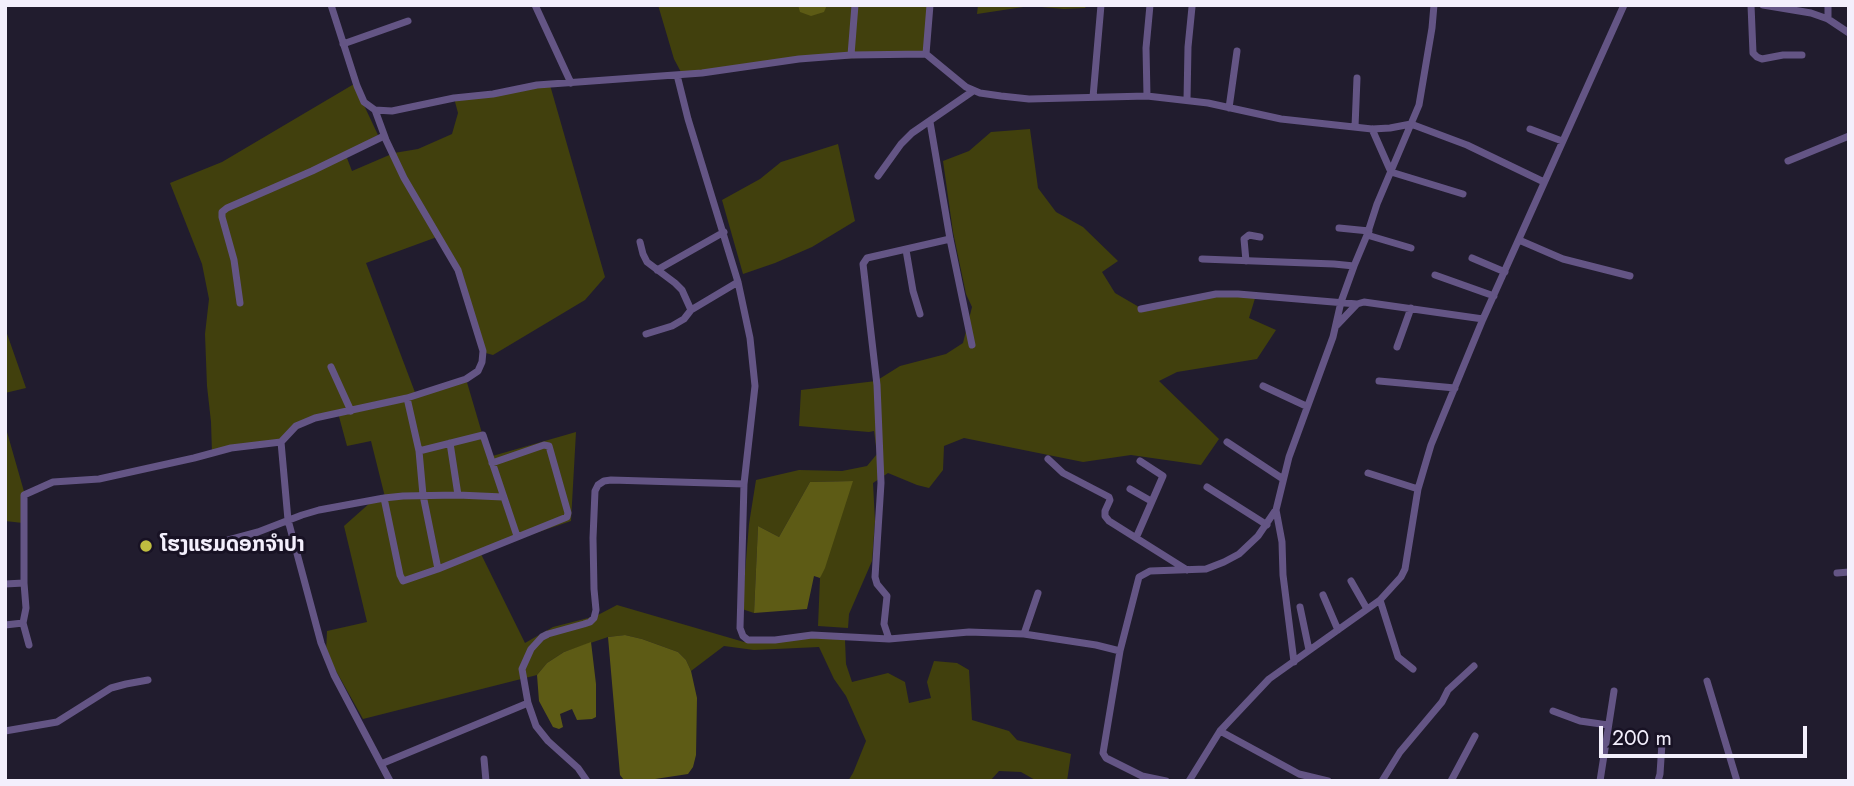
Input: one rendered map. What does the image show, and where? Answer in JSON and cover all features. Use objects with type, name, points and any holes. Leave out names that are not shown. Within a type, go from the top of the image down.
[{"type":"street","points":[[29,645],[23,623],[26,608],[24,495],[52,482],[99,479],[231,448],[281,442],[296,426],[315,418],[407,398],[466,379],[478,372],[483,351],[458,270],[404,178],[374,110],[364,102],[331,5]]},
{"type":"street","points":[[535,5],[571,83]]},
{"type":"street","points":[[851,55],[855,5]]},
{"type":"street","points":[[926,54],[930,5]]},
{"type":"street","points":[[1093,97],[1101,5]]},
{"type":"street","points":[[1147,96],[1146,48],[1150,5]]},
{"type":"street","points":[[1166,781],[1142,776],[1104,755],[1120,651],[1139,577],[1150,571],[1206,569],[1231,558],[1258,536],[1276,510],[1289,457],[1337,324],[1341,302],[1377,204],[1419,105],[1434,5]]},
{"type":"street","points":[[1189,781],[1220,731],[1269,679],[1380,600],[1401,577],[1405,569],[1418,489],[1431,445],[1483,319],[1624,5]]},
{"type":"street","points":[[1751,5],[1753,53],[1757,57],[1762,59],[1802,55]]},
{"type":"street","points":[[1762,5],[1811,13],[1828,19],[1849,33]]},
{"type":"street","points":[[1828,5],[1828,19]]},
{"type":"street","points":[[1187,100],[1192,7]]},
{"type":"street","points":[[343,44],[408,21]]},
{"type":"street","points":[[1229,108],[1237,51]]},
{"type":"street","points":[[374,110],[392,111],[537,85],[677,75],[799,58],[926,54],[958,82],[973,91],[1029,99],[1147,96],[1187,100],[1281,119],[1355,127],[1391,128],[1411,124],[1467,145],[1544,182]]},
{"type":"street","points":[[677,75],[738,282],[750,338],[755,386],[744,484],[740,628],[743,636],[748,640],[775,640],[812,635],[889,639],[969,632],[1024,634],[1120,651]]},
{"type":"street","points":[[1355,127],[1357,78]]},
{"type":"street","points":[[878,176],[912,133],[973,91]]},
{"type":"street","points":[[930,121],[972,345]]},
{"type":"street","points":[[1372,128],[1391,172],[1463,194]]},
{"type":"street","points":[[1530,129],[1562,141]]},
{"type":"street","points":[[240,303],[234,260],[222,212],[384,136]]},
{"type":"street","points":[[1788,161],[1849,136]]},
{"type":"street","points":[[1339,228],[1368,233],[1411,248]]},
{"type":"street","points":[[657,270],[724,232]]},
{"type":"street","points":[[1246,261],[1244,239],[1249,235],[1260,237]]},
{"type":"street","points":[[889,639],[884,624],[887,596],[875,577],[881,483],[877,385],[863,264],[867,258],[950,239]]},
{"type":"street","points":[[1519,240],[1563,258],[1630,276]]},
{"type":"street","points":[[640,242],[647,262],[676,283],[691,310]]},
{"type":"street","points":[[906,250],[920,314]]},
{"type":"street","points":[[1472,258],[1505,272]]},
{"type":"street","points":[[1202,259],[1354,266]]},
{"type":"street","points":[[1435,275],[1494,296]]},
{"type":"street","points":[[646,334],[672,326],[684,319],[691,310],[738,282]]},
{"type":"street","points":[[1141,309],[1216,294],[1238,294],[1357,304],[1364,302],[1483,319]]},
{"type":"street","points":[[1337,324],[1357,304]]},
{"type":"street","points":[[1397,347],[1411,308]]},
{"type":"street","points":[[331,367],[351,411]]},
{"type":"street","points":[[1379,381],[1455,388]]},
{"type":"street","points":[[1263,386],[1306,406]]},
{"type":"street","points":[[407,398],[419,451],[423,495],[438,569]]},
{"type":"street","points":[[419,451],[483,435],[517,536]]},
{"type":"street","points":[[281,442],[288,520],[325,654],[390,781]]},
{"type":"street","points":[[1227,442],[1283,479]]},
{"type":"street","points":[[450,443],[458,495]]},
{"type":"street","points":[[384,498],[402,581],[567,517],[549,446],[544,445],[492,463]]},
{"type":"street","points":[[1048,459],[1063,473],[1109,497],[1105,511],[1109,521],[1187,570]]},
{"type":"street","points":[[1136,538],[1163,476],[1140,461]]},
{"type":"street","points":[[1368,473],[1418,489]]},
{"type":"street","points":[[587,781],[579,768],[548,741],[536,726],[528,704],[522,669],[531,649],[542,637],[590,622],[594,618],[593,538],[595,491],[598,485],[611,480],[744,484]]},
{"type":"street","points":[[1207,487],[1267,525]]},
{"type":"street","points":[[1130,489],[1151,501]]},
{"type":"street","points":[[221,542],[258,533],[319,510],[384,498],[423,495],[503,497]]},
{"type":"street","points":[[1276,510],[1282,542],[1283,575],[1294,662]]},
{"type":"street","points":[[1837,573],[1849,572]]},
{"type":"street","points":[[1350,581],[1367,609]]},
{"type":"street","points":[[5,584],[24,583]]},
{"type":"street","points":[[1024,634],[1038,593]]},
{"type":"street","points":[[1323,595],[1338,630]]},
{"type":"street","points":[[1380,600],[1398,657],[1413,668]]},
{"type":"street","points":[[1300,607],[1309,650]]},
{"type":"street","points":[[5,625],[23,623]]},
{"type":"street","points":[[1382,781],[1400,752],[1442,702],[1448,690],[1474,666]]},
{"type":"street","points":[[5,731],[64,720],[111,688],[148,680]]},
{"type":"street","points":[[1707,681],[1737,781]]},
{"type":"street","points":[[1600,781],[1614,691]]},
{"type":"street","points":[[381,764],[528,704]]},
{"type":"street","points":[[1553,710],[1580,721],[1608,725]]},
{"type":"street","points":[[1220,731],[1299,774],[1328,781]]},
{"type":"street","points":[[1451,781],[1475,736]]},
{"type":"street","points":[[1658,781],[1662,743]]},
{"type":"street","points":[[484,759],[486,781]]},
{"type":"shaded area","points":[[658,5],[931,5],[926,56],[798,60],[682,74],[674,59]]},
{"type":"shaded area","points":[[798,5],[827,5],[824,12],[811,16],[800,12]]},
{"type":"shaded area","points":[[978,5],[1087,5],[1085,8],[1064,9],[1030,6],[977,14]]},
{"type":"shaded area","points":[[354,84],[378,135],[345,153],[352,171],[394,153],[418,149],[452,134],[458,113],[454,98],[550,85],[605,277],[585,300],[493,355],[482,352],[457,270],[437,237],[366,263],[416,395],[466,379],[489,457],[576,432],[571,521],[480,552],[525,643],[553,627],[596,616],[617,605],[744,642],[820,637],[845,640],[846,664],[852,682],[888,673],[905,682],[909,703],[931,698],[927,682],[934,661],[957,663],[969,670],[972,720],[1009,731],[1017,740],[1071,754],[1067,781],[1037,781],[1021,772],[999,771],[990,781],[848,781],[866,741],[846,696],[834,679],[819,647],[754,650],[724,646],[691,671],[678,652],[625,635],[608,637],[564,652],[547,663],[537,675],[363,719],[326,653],[327,631],[367,622],[344,526],[371,502],[385,497],[371,441],[347,446],[338,413],[315,418],[279,441],[212,453],[205,334],[209,299],[202,264],[170,183],[222,162]]},
{"type":"shaded area","points":[[1030,129],[1038,188],[1056,212],[1083,227],[1118,261],[1102,272],[1115,293],[1139,307],[1206,295],[1256,295],[1249,318],[1276,330],[1257,359],[1177,372],[1159,381],[1219,439],[1201,465],[1131,455],[1083,462],[964,438],[944,446],[943,470],[929,488],[888,473],[873,483],[875,521],[872,561],[849,614],[848,628],[818,626],[820,578],[852,481],[810,482],[779,537],[758,526],[754,613],[742,609],[749,524],[756,480],[799,470],[842,471],[867,466],[877,454],[874,431],[799,426],[801,390],[876,381],[900,366],[946,354],[963,343],[972,307],[966,294],[953,232],[943,161],[969,151],[991,132]]},
{"type":"shaded area","points":[[838,144],[855,221],[812,247],[743,274],[722,200],[760,179],[781,162]]},
{"type":"shaded area","points":[[5,328],[26,388],[5,393]]},
{"type":"shaded area","points":[[5,425],[25,495],[23,523],[5,521]]},
{"type":"shaded area","points":[[853,481],[825,568],[820,578],[814,576],[807,609],[754,613],[758,526],[779,537],[810,482]]},
{"type":"shaded area","points":[[625,635],[678,652],[691,671],[697,698],[696,755],[688,774],[642,781],[624,780],[620,775],[608,637]]},
{"type":"shaded area","points":[[591,642],[596,684],[596,717],[577,720],[572,709],[560,714],[563,727],[553,727],[539,701],[537,675],[547,663],[564,652]]},
{"type":"place","name":"ໂຮງແຮມດອກຈຳປາ","points":[[146,546]]}]
